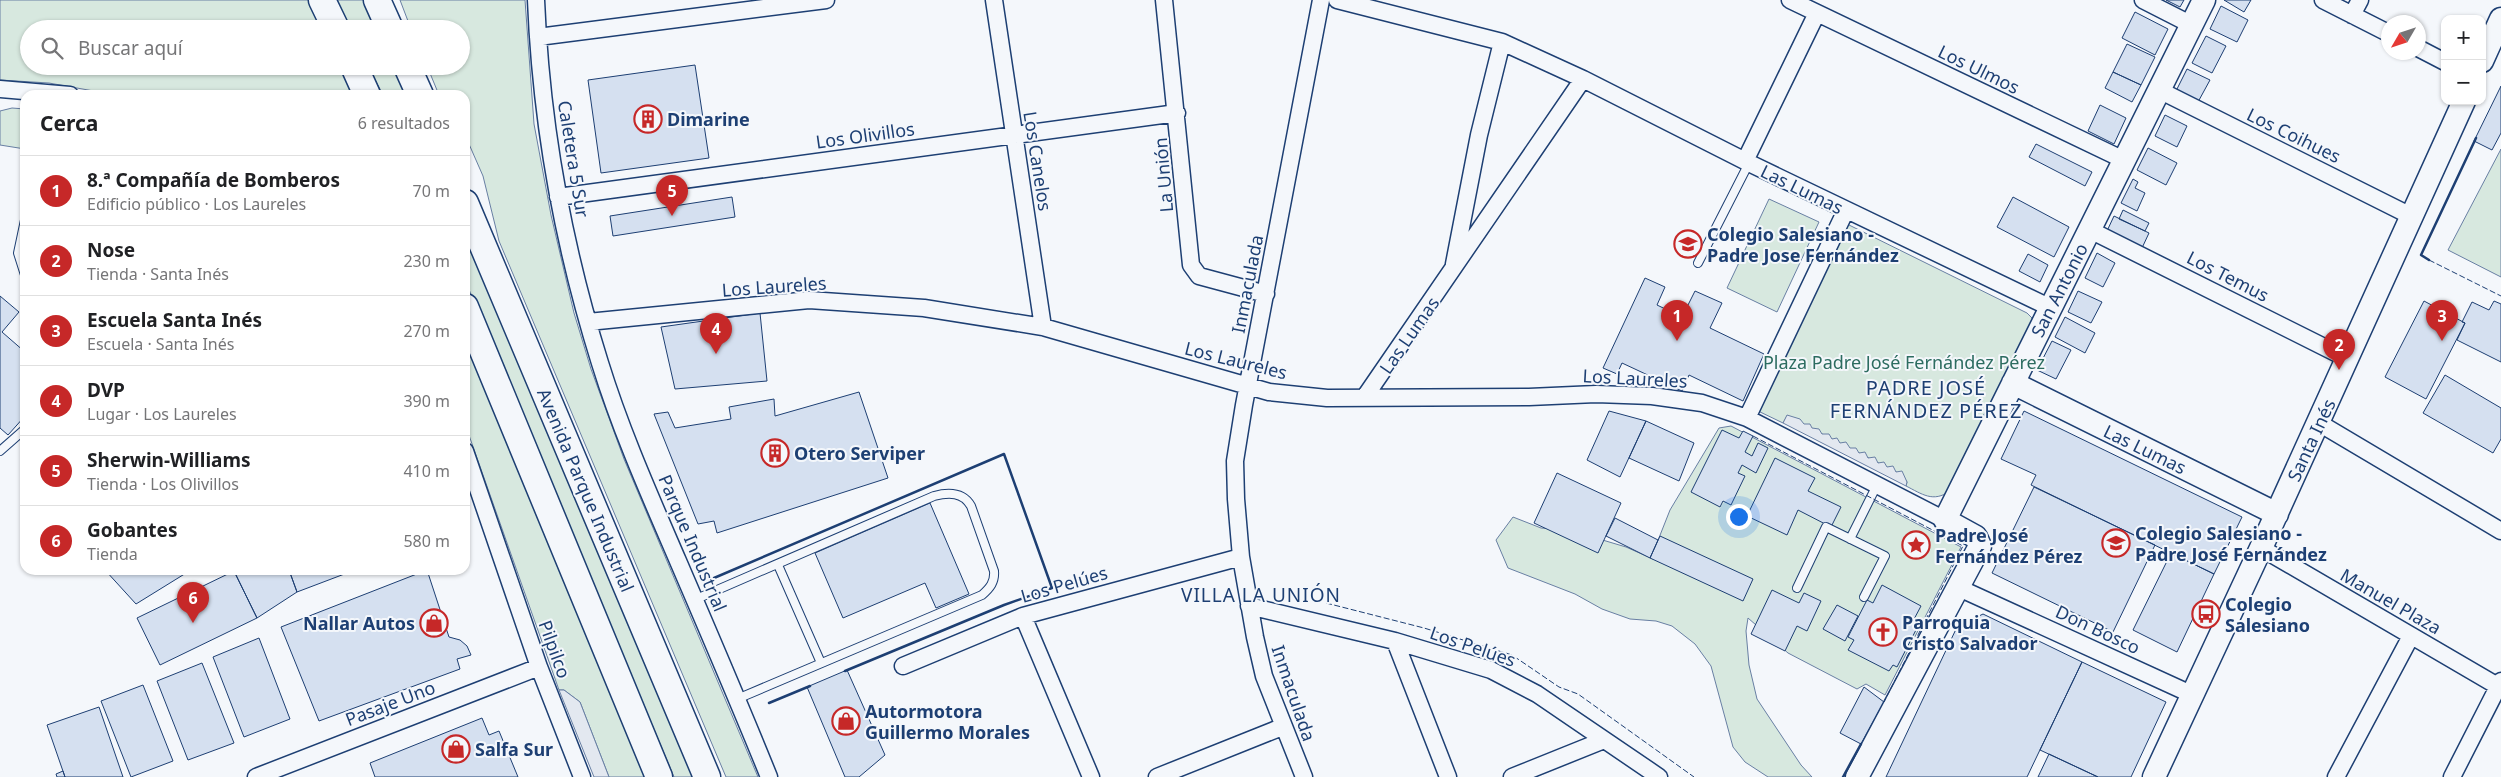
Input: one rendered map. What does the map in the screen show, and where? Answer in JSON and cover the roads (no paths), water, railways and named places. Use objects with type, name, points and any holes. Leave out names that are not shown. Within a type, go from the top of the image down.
[{"type":"highway","points":[[322,0],[332,20]]},
{"type":"highway","points":[[377,0],[386,20]]},
{"type":"highway","points":[[358,75],[365,90]]},
{"type":"highway","points":[[411,75],[418,90]]},
{"type":"highway","name":"Avenida Parque Industrial","points":[[470,215],[707,777]]},
{"type":"highway","points":[[470,319],[659,777]]},
{"type":"main road","name":"San Antonio","points":[[1945,520],[2204,0]]},
{"type":"main road","points":[[2482,60],[2501,19]]},
{"type":"main road","name":"Santa Inés","points":[[2154,777],[2319,423],[2462,105]]},
{"type":"main road","name":"Las Lumas","points":[[2013,383],[2277,514]]},
{"type":"main road","points":[[1857,777],[1980,546],[1980,542],[1974,535],[1945,520]]},
{"type":"street","name":"Caletera 5 Sur","points":[[536,0],[547,139],[558,197],[588,322]]},
{"type":"street","points":[[538,37],[826,0]]},
{"type":"street","name":"Los Canelos","points":[[994,0],[1043,327]]},
{"type":"street","name":"La Unión","points":[[1164,0],[1191,265],[1200,276],[1266,294]]},
{"type":"street","name":"Inmaculada","points":[[1304,777],[1282,726],[1264,676],[1249,606],[1241,556],[1235,461],[1322,0]]},
{"type":"street","name":"Las Lumas","points":[[1337,0],[1502,42],[1583,79],[1747,162],[2050,308]]},
{"type":"street","name":"Los Ulmos","points":[[1790,0],[2124,160]]},
{"type":"street","points":[[2143,0],[2192,25]]},
{"type":"street","points":[[2323,0],[2381,30]]},
{"type":"street","points":[[2352,15],[2360,0]]},
{"type":"street","points":[[1747,162],[1817,13]]},
{"type":"street","name":"Las Lumas","points":[[1453,271],[1479,135],[1502,42]]},
{"type":"street","points":[[2426,52],[2441,60]]},
{"type":"street","name":"Las Lumas","points":[[1364,398],[1583,79]]},
{"type":"street","points":[[0,89],[20,91]]},
{"type":"street","name":"Los Coihues","points":[[2159,90],[2411,216]]},
{"type":"street","name":"Los Olivillos","points":[[558,197],[1177,113]]},
{"type":"street","points":[[1747,418],[1846,210]]},
{"type":"street","name":"Los Temus","points":[[2090,230],[2348,359]]},
{"type":"street","name":"Los Laureles","points":[[588,322],[809,300],[924,308],[1043,327],[1270,392],[1364,398],[1529,397],[1596,394],[1652,396],[1702,403],[1747,418],[1945,520]]},
{"type":"street","name":"Parque Industrial","points":[[588,322],[613,404],[770,777]]},
{"type":"street","points":[[2319,423],[2501,531]]},
{"type":"street","name":"Pilpilco","points":[[470,466],[539,667],[582,777]]},
{"type":"street","name":"Manuel Plaza","points":[[2261,548],[2411,636],[2500,685]]},
{"type":"street","name":"Los Pelúes","points":[[903,666],[1023,616],[1241,556]]},
{"type":"street","name":"Don Bosco","points":[[1959,588],[2193,695]]},
{"type":"street","name":"Los Pelúes","points":[[1249,606],[1394,641],[1491,670],[1514,681],[1659,777]]},
{"type":"street","points":[[1023,616],[1091,777]]},
{"type":"street","points":[[2336,777],[2411,636]]},
{"type":"street","points":[[1394,641],[1448,777]]},
{"type":"street","name":"Pasaje Uno","points":[[256,777],[539,667]]},
{"type":"street","points":[[2452,777],[2500,685]]},
{"type":"street","points":[[1157,777],[1282,726]]},
{"type":"street","points":[[1512,777],[1604,740]]},
{"type":"lane","points":[[1698,263],[1747,162]]},
{"type":"lane","points":[[20,244],[18,253],[20,259]]},
{"type":"lane","points":[[0,451],[20,433]]},
{"type":"lane","points":[[1850,538],[1877,485]]},
{"type":"lane","points":[[694,600],[934,496],[950,493],[959,494],[971,506],[995,578],[989,589],[982,595],[737,699]]},
{"type":"lane","points":[[1797,588],[1826,527],[1884,556],[1864,597]]},
{"type":"lane","points":[[778,564],[820,663]]},
{"type":"place","name":"Dimarine","points":[[648,119]]},
{"type":"place","name":"Sherwin-Williams","points":[[672,216]]},
{"type":"place","name":"Colegio Salesiano - Padre Jose Fernández","points":[[1688,244]]},
{"type":"place","name":"8.ª Compañía de Bomberos","points":[[1677,341]]},
{"type":"place","name":"Escuela Santa Inés","points":[[2442,341]]},
{"type":"place","name":"DVP","points":[[716,354]]},
{"type":"place","name":"Nose","points":[[2339,370]]},
{"type":"place","name":"Otero Serviper","points":[[775,453]]},
{"type":"place","name":"Colegio Salesiano - Padre José Fernández","points":[[2116,543]]},
{"type":"place","name":"Padre José Fernández Pérez","points":[[1916,545]]},
{"type":"place","name":"Colegio Salesiano","points":[[2206,614]]},
{"type":"place","name":"Gobantes","points":[[193,623]]},
{"type":"place","name":"Nallar Autos","points":[[434,623]]},
{"type":"place","name":"Parroquia Cristo Salvador","points":[[1883,632]]},
{"type":"place","name":"Autormotora Guillermo Morales","points":[[846,721]]},
{"type":"place","name":"Salfa Sur","points":[[456,749]]},
{"type":"district","name":"PADRE JOSÉ FERNÁNDEZ PÉREZ","points":[[1926,398]]},
{"type":"district","name":"VILLA LA UNIÓN","points":[[1261,595]]},
{"type":"park label","name":"Plaza Padre José Fernández Pérez","points":[[1904,362]]}]
